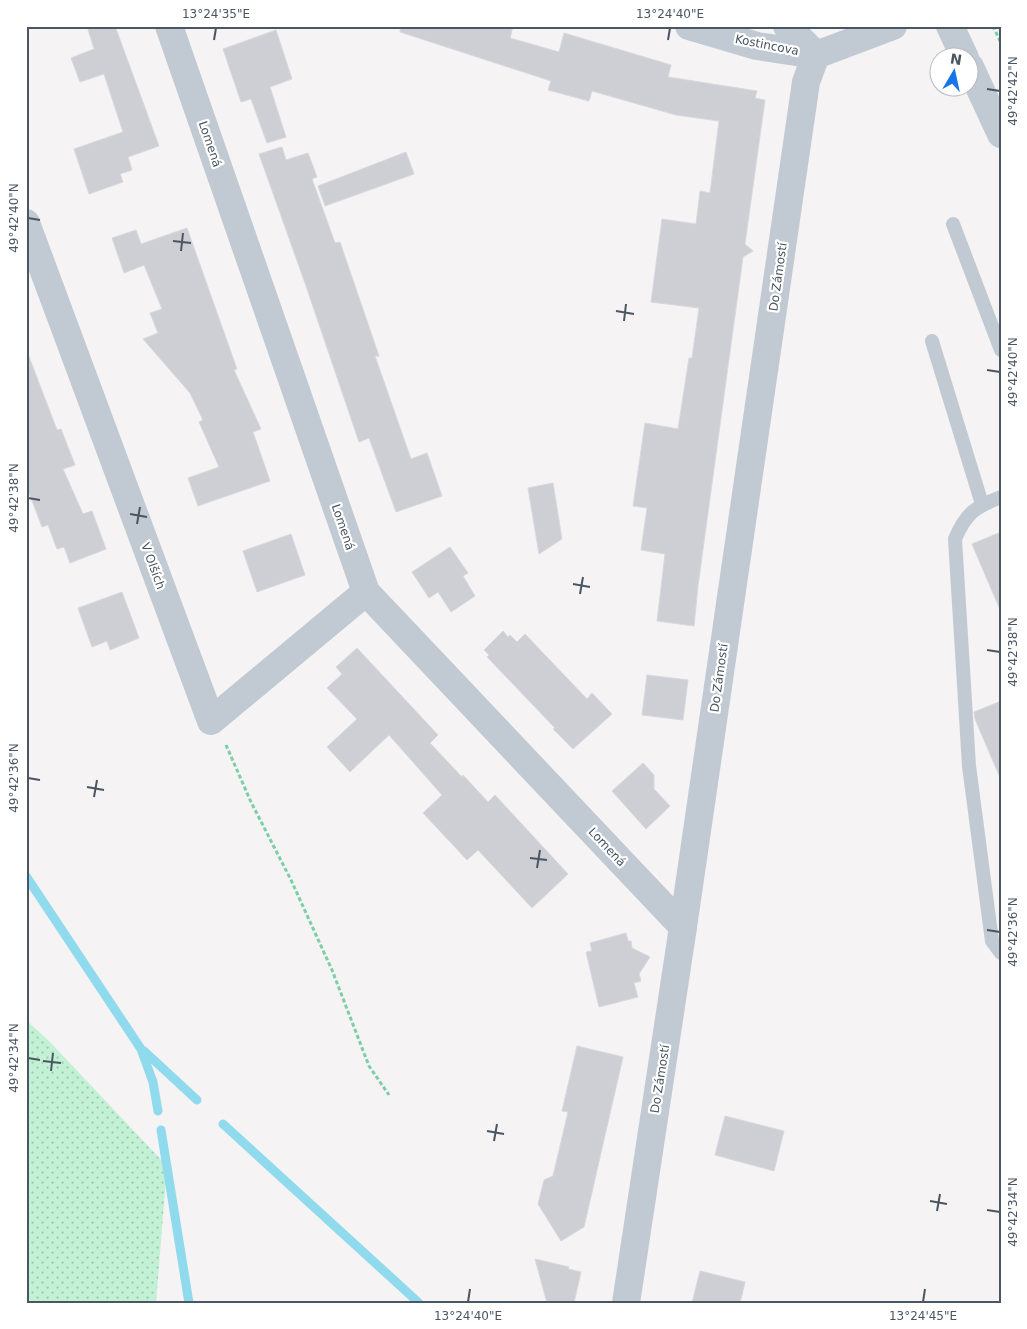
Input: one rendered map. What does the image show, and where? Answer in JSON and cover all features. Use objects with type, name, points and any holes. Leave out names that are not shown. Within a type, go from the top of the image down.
[{"type":"street","name":"Lomená","points":[[168,26],[366,592],[683,927]]},
{"type":"street","name":"Kostincova","points":[[689,26],[757,46],[816,55]]},
{"type":"street","points":[[787,26],[816,55],[893,26]]},
{"type":"street","points":[[950,26],[960,48]]},
{"type":"street","name":"Do Zámostí","points":[[626,1303],[683,927],[806,82],[816,55]]},
{"type":"street","points":[[980,89],[1001,134]]},
{"type":"street","name":"V Olších","points":[[26,223],[211,721]]},
{"type":"street","points":[[211,721],[366,592]]},
{"type":"lane","points":[[953,224],[1001,350]]},
{"type":"lane","points":[[932,341],[982,504]]},
{"type":"lane","points":[[1001,497],[982,504],[962,521],[954,539],[969,766],[992,941],[1001,953]]},
{"type":"path","points":[[993,26],[1001,43]]},
{"type":"path","points":[[211,721],[224,742],[251,802],[291,880],[332,970],[369,1066],[389,1095]]},
{"type":"green space","points":[[26,1020],[49,1041],[167,1166],[156,1303],[26,1303]]},
{"type":"building","points":[[87,26],[115,26],[159,146],[128,157],[132,170],[120,174],[123,182],[89,194],[74,149],[123,132],[104,74],[80,82],[71,58],[94,49]]},
{"type":"building","points":[[401,26],[513,26],[510,38],[559,52],[564,33],[671,65],[668,77],[757,91],[755,98],[765,100],[745,244],[753,251],[743,257],[694,626],[657,621],[665,554],[641,550],[647,508],[633,506],[645,423],[678,429],[689,358],[692,358],[699,308],[651,302],[662,219],[696,224],[700,191],[710,193],[719,121],[676,115],[592,91],[589,101],[548,90],[551,81],[400,32]]},
{"type":"building","points":[[276,30],[292,79],[270,87],[286,137],[267,143],[251,99],[241,102],[223,49]]},
{"type":"building","points":[[282,147],[286,160],[308,153],[317,177],[312,179],[335,243],[340,242],[379,356],[375,356],[411,459],[427,453],[442,496],[396,512],[369,438],[359,442],[259,154]]},
{"type":"building","points":[[406,152],[414,174],[325,206],[318,186]]},
{"type":"building","points":[[187,228],[237,369],[234,370],[261,429],[253,432],[270,481],[198,506],[188,478],[219,467],[199,422],[203,420],[190,393],[143,339],[158,333],[150,313],[162,309],[144,265],[124,273],[112,238],[136,230],[141,244]]},
{"type":"building","points":[[26,354],[28,354],[57,430],[61,429],[75,465],[63,469],[83,514],[92,511],[106,549],[70,563],[64,547],[57,549],[48,525],[42,527],[26,485]]},
{"type":"building","points":[[553,483],[562,539],[539,554],[528,488]]},
{"type":"building","points":[[1001,532],[1001,612],[972,544]]},
{"type":"building","points":[[291,534],[305,575],[257,592],[243,551]]},
{"type":"building","points":[[450,547],[468,573],[463,576],[475,596],[451,612],[438,592],[429,598],[412,572]]},
{"type":"building","points":[[122,592],[139,638],[110,650],[107,641],[92,647],[78,608]]},
{"type":"building","points":[[503,631],[508,637],[510,635],[517,642],[525,634],[587,699],[592,693],[612,714],[573,749],[487,657],[489,655],[484,650]]},
{"type":"building","points":[[357,648],[438,735],[430,743],[488,802],[495,795],[568,874],[532,908],[478,850],[467,860],[423,813],[442,795],[389,735],[350,772],[327,747],[357,719],[327,688],[342,674],[336,667]]},
{"type":"building","points":[[647,675],[688,680],[683,720],[642,715]]},
{"type":"building","points":[[1001,701],[1001,780],[975,719],[974,712]]},
{"type":"building","points":[[643,763],[654,775],[654,789],[670,806],[646,829],[612,791]]},
{"type":"building","points":[[626,933],[628,941],[631,941],[632,948],[650,957],[639,974],[641,981],[634,983],[638,997],[599,1007],[586,952],[592,951],[590,943]]},
{"type":"building","points":[[577,1046],[623,1057],[584,1227],[561,1241],[538,1204],[544,1180],[553,1176],[568,1112],[562,1111]]},
{"type":"building","points":[[725,1116],[784,1131],[774,1171],[715,1155]]},
{"type":"building","points":[[535,1259],[569,1267],[568,1269],[581,1272],[574,1303],[547,1303]]},
{"type":"building","points":[[700,1271],[745,1282],[740,1303],[692,1303]]},
{"type":"waterway","points":[[26,876],[141,1049],[153,1082],[158,1111]]},
{"type":"waterway","points":[[144,1051],[197,1100]]},
{"type":"waterway","points":[[223,1124],[419,1303]]},
{"type":"waterway","points":[[161,1130],[189,1303]]}]
